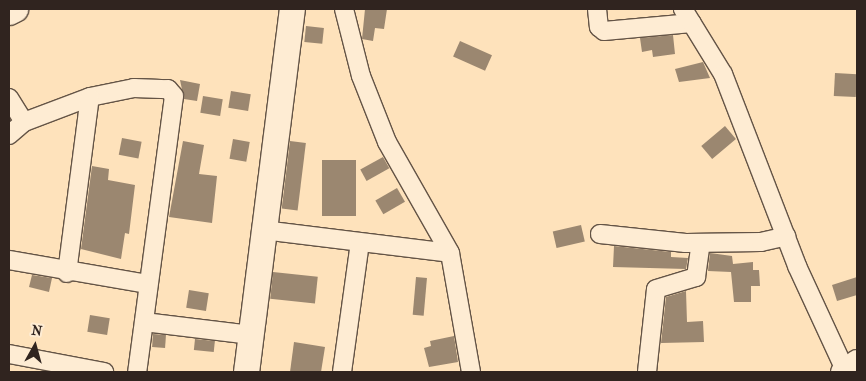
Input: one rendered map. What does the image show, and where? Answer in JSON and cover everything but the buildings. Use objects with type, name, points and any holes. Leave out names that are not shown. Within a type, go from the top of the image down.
[{"type":"street","points":[[9,12],[15,9]]},
{"type":"street","points":[[246,372],[292,9]]},
{"type":"street","points":[[344,9],[361,76],[387,142],[450,254],[471,372]]},
{"type":"street","points":[[597,9],[599,27],[604,31],[687,16],[723,74],[786,236],[848,369]]},
{"type":"street","points":[[9,135],[24,122],[90,97],[134,88],[168,89],[174,96],[137,372]]},
{"type":"street","points":[[67,273],[90,97]]},
{"type":"street","points":[[9,98],[24,122]]},
{"type":"street","points":[[263,230],[450,254]]},
{"type":"street","points":[[600,234],[701,243],[761,242],[786,236]]},
{"type":"street","points":[[342,372],[360,243]]},
{"type":"street","points":[[647,372],[656,289],[696,277],[701,243]]},
{"type":"street","points":[[9,260],[67,273],[148,284]]},
{"type":"street","points":[[144,322],[251,335]]},
{"type":"street","points":[[9,354],[104,372]]}]
